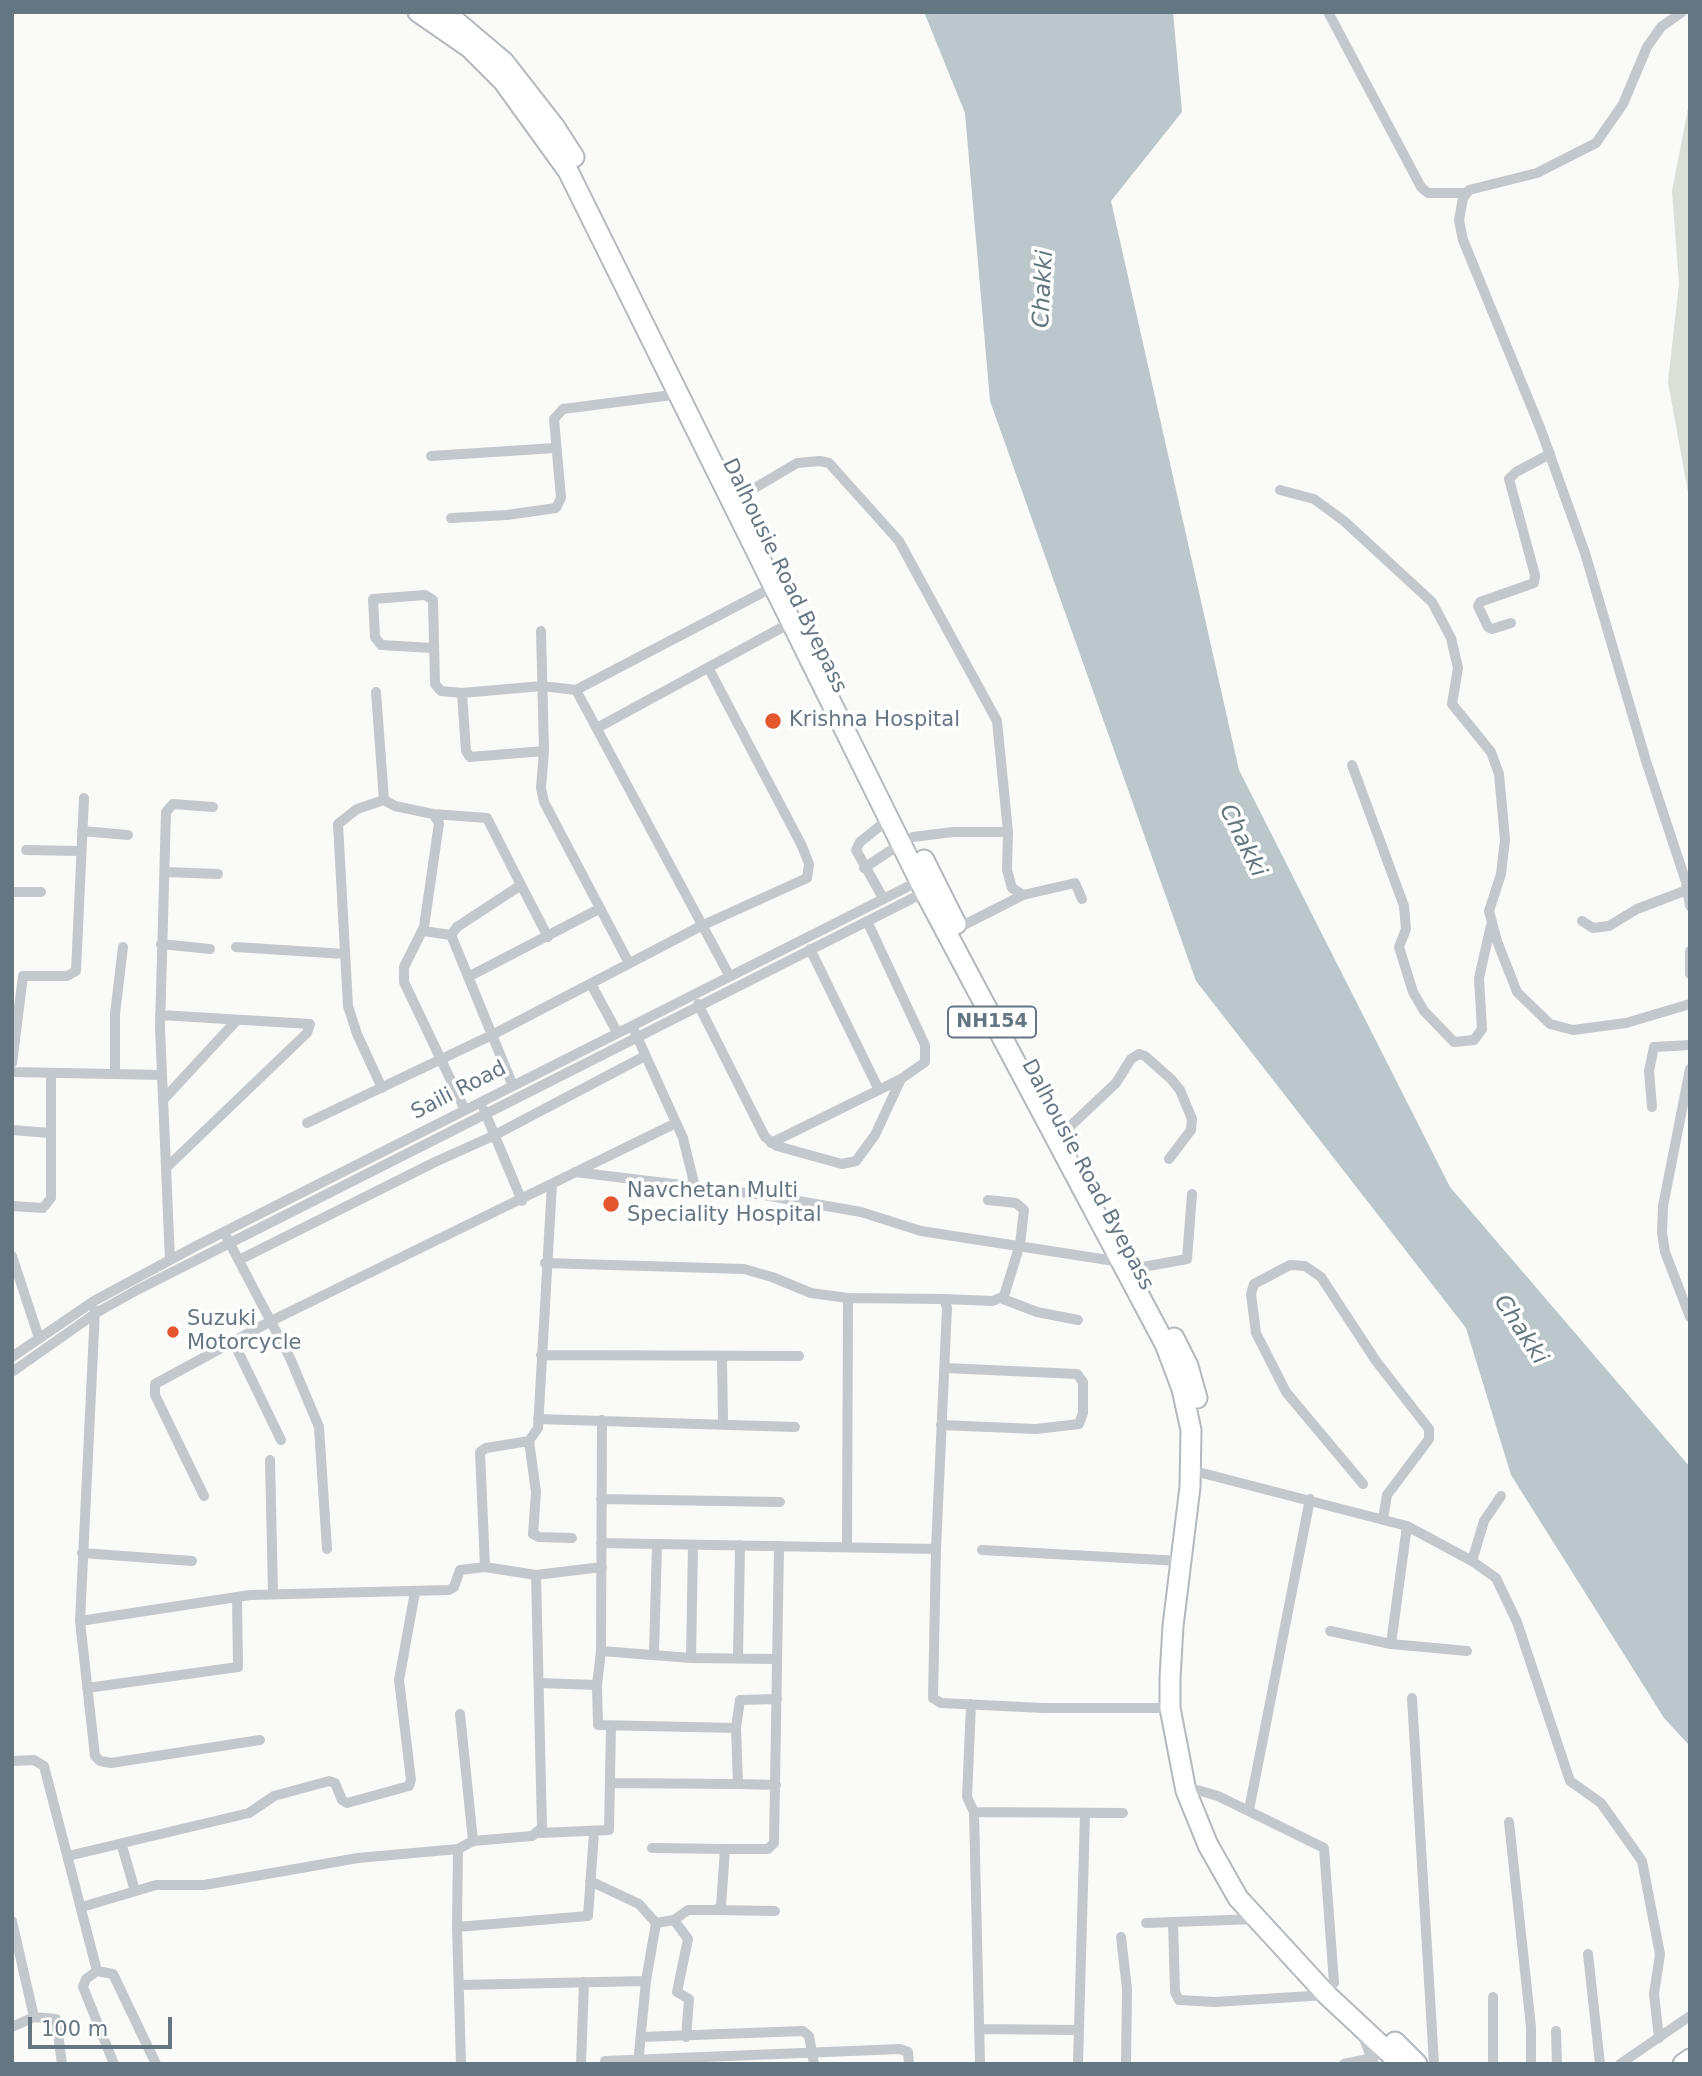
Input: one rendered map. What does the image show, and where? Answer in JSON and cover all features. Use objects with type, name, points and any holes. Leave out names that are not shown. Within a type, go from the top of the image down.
[{"type":"highway","name":"NH154","points":[[418,12],[470,48],[519,100],[550,144],[587,207],[890,818],[908,840]]},
{"type":"highway","name":"Dalhousie Road Byepass","points":[[445,12],[504,62],[570,149],[743,495],[928,883],[958,928],[1129,1265],[1188,1366],[1203,1432],[1202,1473],[1184,1624],[1181,1685],[1186,1752],[1197,1790],[1214,1833],[1242,1881],[1331,1989],[1418,2064]]},
{"type":"highway","name":"NH154","points":[[928,883],[1129,1265],[1165,1344],[1188,1412],[1192,1458],[1173,1626],[1170,1708],[1176,1753],[1198,1821],[1224,1875],[1256,1919],[1331,1989],[1359,2025],[1401,2064]]},
{"type":"highway","points":[[1683,2064],[1690,2059]]},
{"type":"street","points":[[1328,12],[1421,187],[1428,193],[1467,193],[1478,185],[1537,173],[1596,143],[1623,104],[1647,47],[1661,27],[1682,12]]},
{"type":"street","points":[[1467,193],[1459,220],[1463,240],[1550,454],[1585,553],[1690,906]]},
{"type":"street","points":[[451,518],[507,515],[556,508],[561,498],[554,419],[563,409],[680,394]]},
{"type":"street","points":[[431,456],[555,449]]},
{"type":"street","points":[[1511,623],[1488,628],[1478,606],[1480,602],[1534,583],[1535,575],[1509,479],[1516,472],[1550,454]]},
{"type":"street","points":[[743,495],[797,463],[829,463],[906,550],[993,709],[1000,739],[1008,832],[1009,882],[1017,893],[1023,895]]},
{"type":"street","points":[[1280,490],[1314,499],[1344,521],[1432,602],[1451,638],[1458,668],[1452,704],[1490,752],[1499,774],[1505,840],[1501,874],[1490,902],[1491,922],[1479,978],[1482,1029],[1474,1040],[1454,1042],[1424,1011],[1413,992],[1399,947],[1406,929],[1404,906],[1352,765]]},
{"type":"street","points":[[433,648],[381,645],[375,637],[373,599],[410,595],[430,597],[435,605],[433,648],[438,689],[463,693],[542,686],[576,690],[775,586]]},
{"type":"street","points":[[597,728],[709,669],[792,621]]},
{"type":"street","points":[[541,631],[544,751],[542,795],[629,963]]},
{"type":"street","points":[[307,1123],[492,1035],[701,926],[803,882],[810,872],[802,846],[709,669]]},
{"type":"street","points":[[576,690],[729,975]]},
{"type":"street","points":[[376,692],[384,800]]},
{"type":"street","points":[[463,693],[466,751],[470,757],[544,751]]},
{"type":"street","points":[[12,1063],[23,976],[67,976],[76,971],[84,798]]},
{"type":"street","points":[[382,1088],[352,1020],[344,954],[338,824],[357,809],[384,800],[395,806],[433,814],[487,818],[548,937]]},
{"type":"street","points":[[170,1260],[160,1015],[169,805],[213,807]]},
{"type":"street","points":[[433,814],[438,818],[439,829],[423,931],[404,967],[404,982],[465,1110]]},
{"type":"street","points":[[883,898],[864,868],[856,846],[890,818]]},
{"type":"street","points":[[82,831],[128,835]]},
{"type":"street","points":[[864,868],[908,840],[953,832],[1008,832]]},
{"type":"street","points":[[26,849],[80,851]]},
{"type":"street","points":[[165,872],[218,874]]},
{"type":"street","points":[[12,1372],[95,1307],[486,1114],[698,1004],[867,921],[928,883]]},
{"type":"street","name":"Saili Road","points":[[12,1357],[39,1338],[223,1231],[883,898],[928,883]]},
{"type":"street","points":[[958,928],[1023,895],[1075,883],[1082,899]]},
{"type":"street","points":[[451,935],[457,927],[521,885]]},
{"type":"street","points":[[1582,921],[1593,928],[1609,926],[1637,909],[1687,890]]},
{"type":"street","points":[[12,892],[41,892]]},
{"type":"street","points":[[468,977],[599,909]]},
{"type":"street","points":[[771,1143],[901,1079],[925,1062],[925,1045],[867,921]]},
{"type":"street","points":[[1491,922],[1517,992],[1550,1024],[1560,1029],[1573,1030],[1626,1023],[1690,1004]]},
{"type":"street","points":[[423,931],[451,935]]},
{"type":"street","points":[[451,935],[513,1086]]},
{"type":"street","points":[[161,944],[210,949]]},
{"type":"street","points":[[115,1074],[115,1014],[123,947]]},
{"type":"street","points":[[236,947],[344,954]]},
{"type":"street","points":[[810,949],[879,1090]]},
{"type":"street","points":[[1690,951],[1690,974]]},
{"type":"street","points":[[592,984],[617,1032]]},
{"type":"street","points":[[698,1004],[771,1143],[842,1164],[856,1161],[874,1135],[901,1079]]},
{"type":"street","points":[[160,1015],[236,1021],[302,1021],[310,1024],[310,1029],[167,1167]]},
{"type":"street","points":[[163,1100],[236,1021]]},
{"type":"street","points":[[632,1024],[676,1123],[695,1187]]},
{"type":"street","points":[[1652,1107],[1649,1071],[1654,1047],[1690,1045]]},
{"type":"street","points":[[1063,1133],[1116,1083],[1131,1059],[1139,1054],[1145,1056],[1180,1090],[1192,1119],[1191,1130],[1169,1159]]},
{"type":"street","points":[[240,1260],[435,1161],[493,1136],[645,1056]]},
{"type":"street","points":[[1690,1069],[1663,1206],[1662,1233],[1665,1252],[1687,1301],[1690,1317]]},
{"type":"street","points":[[12,1072],[162,1075]]},
{"type":"street","points":[[12,1206],[43,1208],[48,1203],[52,1187],[51,1073]]},
{"type":"street","points":[[480,1101],[522,1201]]},
{"type":"street","points":[[204,1496],[154,1389],[160,1381],[271,1321],[522,1201],[574,1172],[676,1123]]},
{"type":"street","points":[[12,1130],[50,1133]]},
{"type":"street","points":[[574,1172],[802,1202],[861,1212],[921,1231],[1020,1244],[1129,1265],[1187,1259],[1192,1194]]},
{"type":"street","points":[[551,1184],[538,1428],[529,1441],[536,1492],[533,1534],[539,1537],[572,1538]]},
{"type":"street","points":[[988,1200],[1020,1205],[1024,1217],[1020,1244],[1003,1299]]},
{"type":"street","points":[[223,1231],[271,1321],[319,1427],[323,1441],[327,1549]]},
{"type":"street","points":[[12,1256],[39,1338]]},
{"type":"street","points":[[545,1263],[744,1269],[811,1293],[848,1298],[1003,1299],[1037,1312],[1078,1320]]},
{"type":"street","points":[[1363,1484],[1286,1392],[1256,1333],[1251,1305],[1254,1284],[1290,1265],[1305,1266],[1321,1278],[1376,1361],[1429,1429],[1429,1439],[1387,1495],[1383,1519]]},
{"type":"street","points":[[847,1547],[848,1298]]},
{"type":"street","points":[[944,1299],[947,1308],[936,1549],[933,1699],[941,1703],[1170,1708]]},
{"type":"street","points":[[95,1307],[80,1621],[95,1756],[104,1762],[260,1740]]},
{"type":"street","points":[[233,1341],[281,1440]]},
{"type":"street","points":[[541,1355],[722,1358],[799,1356]]},
{"type":"street","points":[[722,1358],[723,1423]]},
{"type":"street","points":[[941,1425],[1036,1429],[1079,1424],[1083,1413],[1083,1382],[1077,1374],[945,1368]]},
{"type":"street","points":[[538,1419],[795,1427]]},
{"type":"street","points":[[602,1420],[601,1651],[596,1724],[611,1727],[736,1728]]},
{"type":"street","points":[[485,1567],[480,1452],[486,1448],[529,1441]]},
{"type":"street","points":[[270,1460],[273,1594]]},
{"type":"street","points":[[1202,1473],[1407,1526],[1472,1561],[1496,1578],[1513,1611],[1570,1781],[1601,1802],[1642,1861],[1660,1954],[1654,1994],[1659,2038]]},
{"type":"street","points":[[1472,1561],[1484,1521],[1501,1496]]},
{"type":"street","points":[[601,1499],[780,1502]]},
{"type":"street","points":[[1249,1810],[1310,1499]]},
{"type":"street","points":[[1391,1644],[1407,1526]]},
{"type":"street","points":[[601,1543],[936,1549]]},
{"type":"street","points":[[654,1653],[657,1544]]},
{"type":"street","points":[[691,1658],[693,1545]]},
{"type":"street","points":[[738,1658],[740,1545]]},
{"type":"street","points":[[653,1848],[725,1849],[772,1846],[776,1785],[779,1546]]},
{"type":"street","points":[[982,1550],[1180,1560]]},
{"type":"street","points":[[82,1553],[192,1560]]},
{"type":"street","points":[[80,1621],[237,1597],[452,1589],[460,1570],[485,1567],[536,1574],[602,1567]]},
{"type":"street","points":[[536,1574],[543,1822],[540,1833]]},
{"type":"street","points":[[68,1856],[122,1846],[249,1813],[274,1796],[329,1781],[335,1783],[342,1800],[347,1804],[409,1786],[411,1780],[399,1680],[415,1592]]},
{"type":"street","points":[[87,1688],[238,1667],[237,1597]]},
{"type":"street","points":[[1330,1631],[1391,1644],[1467,1651]]},
{"type":"street","points":[[601,1651],[654,1653],[691,1658],[778,1659]]},
{"type":"street","points":[[539,1683],[597,1685]]},
{"type":"street","points":[[1412,1698],[1434,2064]]},
{"type":"street","points":[[738,1784],[736,1728],[740,1700],[777,1699]]},
{"type":"street","points":[[971,1704],[967,1797],[974,1812],[980,2064]]},
{"type":"street","points":[[460,1714],[472,1841]]},
{"type":"street","points":[[82,1907],[156,1885],[204,1885],[358,1858],[458,1849],[472,1841],[540,1833],[594,1833],[609,1830],[611,1727]]},
{"type":"street","points":[[12,1761],[34,1760],[44,1766],[97,1971]]},
{"type":"street","points":[[610,1783],[776,1785]]},
{"type":"street","points":[[1173,1922],[1175,1992],[1179,2000],[1215,2003],[1331,1989],[1324,1848],[1273,1825],[1249,1810],[1197,1790]]},
{"type":"street","points":[[974,1812],[1123,1813]]},
{"type":"street","points":[[1077,2064],[1084,1814]]},
{"type":"street","points":[[1509,1822],[1531,2026],[1531,2064]]},
{"type":"street","points":[[457,1927],[586,1917],[590,1913],[594,1833]]},
{"type":"street","points":[[122,1846],[135,1891]]},
{"type":"street","points":[[458,1849],[461,2064]]},
{"type":"street","points":[[716,1909],[721,1906],[725,1849]]},
{"type":"street","points":[[590,1881],[639,1903],[656,1923]]},
{"type":"street","points":[[656,1923],[674,1920],[688,1910],[775,1911]]},
{"type":"street","points":[[1146,1923],[1256,1919]]},
{"type":"street","points":[[674,1920],[688,1939],[677,1992],[690,2001],[686,2037]]},
{"type":"street","points":[[12,1921],[34,2017]]},
{"type":"street","points":[[638,2062],[646,1981],[656,1923]]},
{"type":"street","points":[[1121,1937],[1127,1989],[1126,2064]]},
{"type":"street","points":[[1588,1954],[1600,2064]]},
{"type":"street","points":[[114,2064],[83,1987],[86,1979],[97,1971],[113,1974],[156,2064]]},
{"type":"street","points":[[458,1985],[646,1981]]},
{"type":"street","points":[[582,2064],[584,1982]]},
{"type":"street","points":[[1493,1997],[1493,2064]]},
{"type":"street","points":[[1620,2064],[1690,2016]]},
{"type":"street","points":[[12,2026],[34,2017],[56,2019],[62,2064]]},
{"type":"street","points":[[1344,2064],[1373,2061],[1359,2025]]},
{"type":"street","points":[[979,2029],[1079,2030]]},
{"type":"street","points":[[640,2037],[803,2031],[808,2036],[814,2064]]},
{"type":"street","points":[[1556,2031],[1557,2064]]},
{"type":"street","points":[[605,2061],[638,2062],[900,2049],[908,2052],[909,2064]]},
{"type":"shaded area","points":[[1690,98],[1690,503],[1668,382],[1679,284],[1672,191]]},
{"type":"water","name":"Chakki","points":[[924,12],[1173,12],[1182,112],[1111,201],[1239,770],[1450,1187],[1690,1467],[1690,1746],[1664,1718],[1511,1475],[1466,1328],[1196,981],[990,401],[965,113]]},
{"type":"place","name":"Krishna Hospital","points":[[773,721]]},
{"type":"place","name":"Navchetan Multi Speciality Hospital","points":[[611,1204]]},
{"type":"place","name":"Suzuki Motorcycle","points":[[173,1332]]}]
